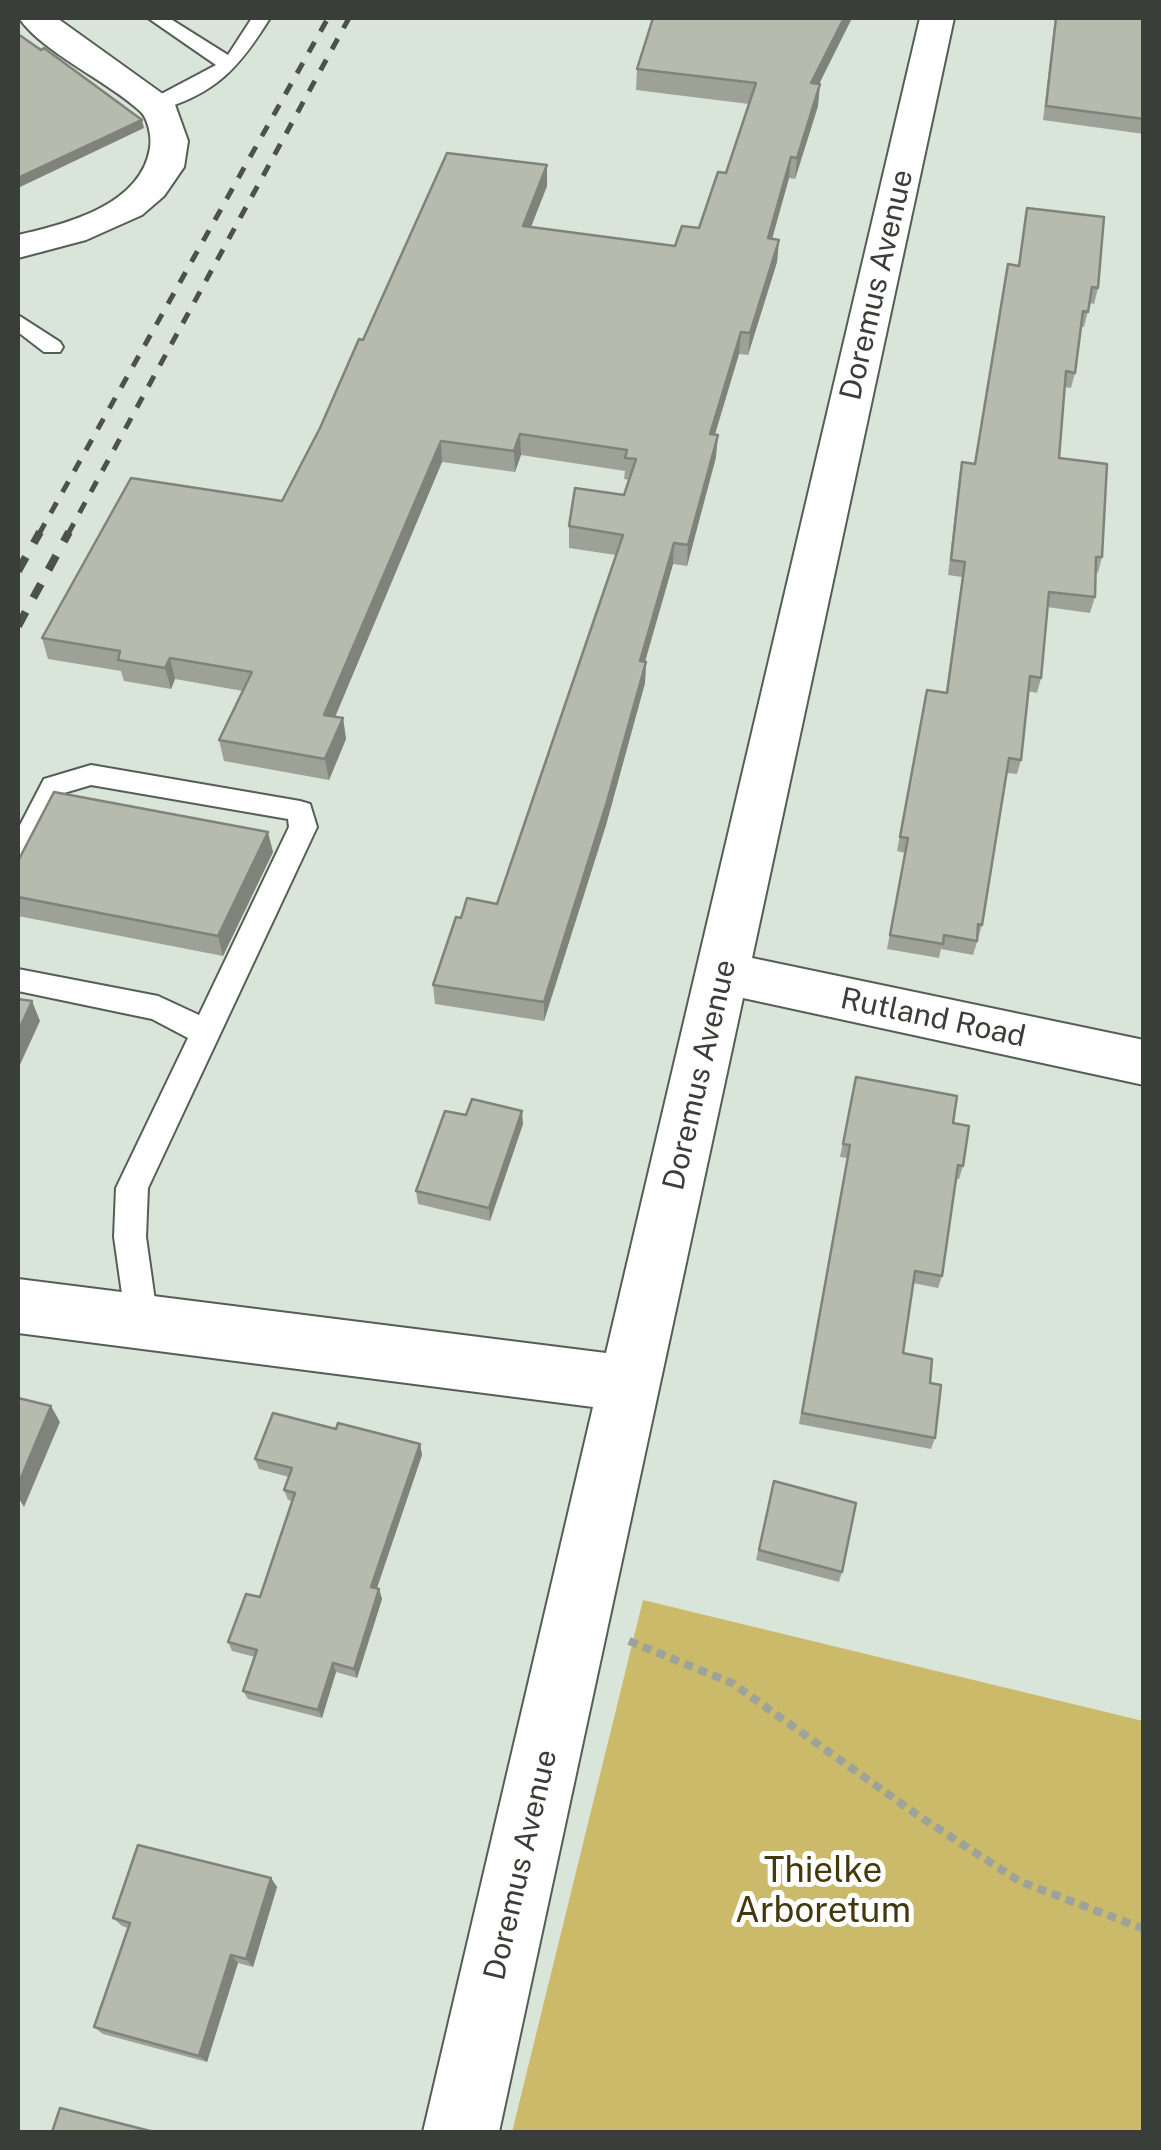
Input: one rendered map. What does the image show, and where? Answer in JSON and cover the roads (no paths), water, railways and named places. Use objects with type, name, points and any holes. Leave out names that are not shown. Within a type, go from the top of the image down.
[{"type":"street","points":[[18,246],[90,228],[122,212],[148,192],[163,173],[172,152],[171,130],[150,100],[36,18]]},
{"type":"street","name":"Doremus Avenue","points":[[461,2132],[936,18]]},
{"type":"street","name":"Rutland Road","points":[[723,974],[1144,1063]]},
{"type":"street","points":[[18,1306],[630,1384]]},
{"type":"lane","points":[[158,18],[228,64]]},
{"type":"lane","points":[[150,100],[210,79],[228,64],[261,18]]},
{"type":"lane","points":[[18,322],[52,348]]},
{"type":"lane","points":[[18,854],[54,786],[91,775],[300,811],[303,827],[132,1188],[130,1237],[142,1322]]},
{"type":"lane","points":[[18,980],[158,1008],[206,1032]]},
{"type":"railway","points":[[39,534],[328,18]]},
{"type":"railway","points":[[68,534],[349,18]]},
{"type":"railway","points":[[18,571],[40,532]]},
{"type":"railway","points":[[18,626],[69,532]]},
{"type":"park label","name":"Thielke Arboretum","points":[[823,1891]]}]
